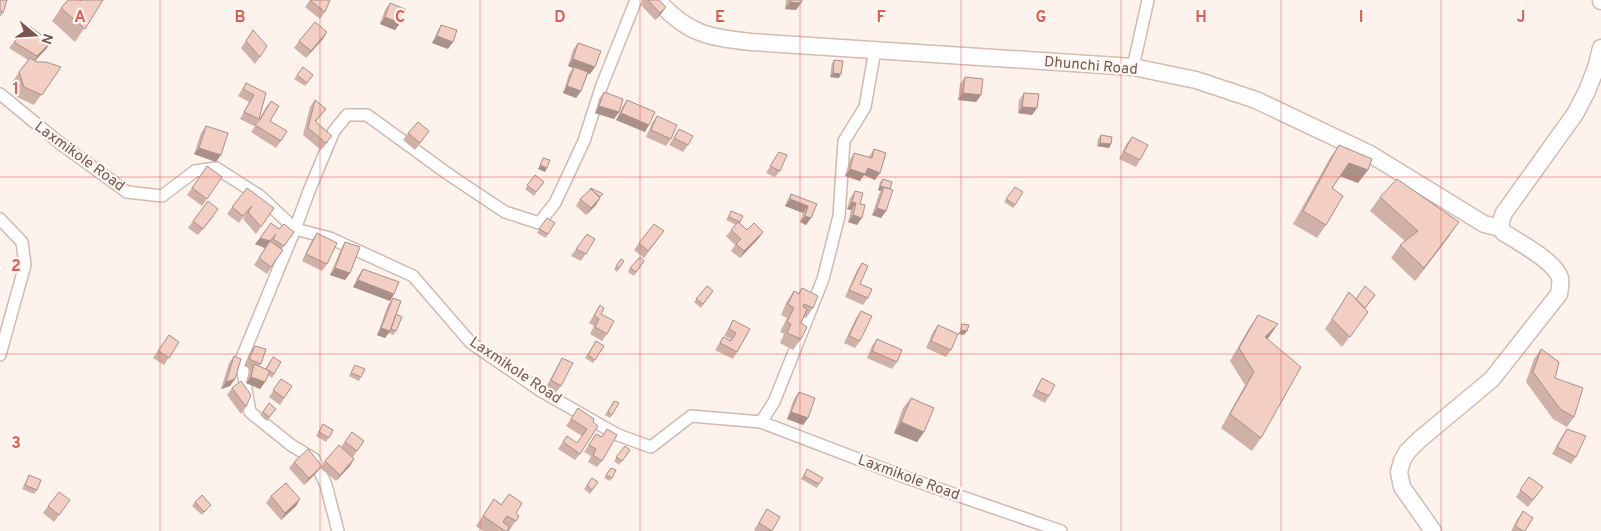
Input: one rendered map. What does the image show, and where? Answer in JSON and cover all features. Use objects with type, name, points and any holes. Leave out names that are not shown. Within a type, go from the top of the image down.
[{"type":"street","points":[[338,531],[326,485],[314,459],[291,445],[250,412],[241,360],[334,131],[347,115],[367,116],[505,212],[539,223],[555,203],[584,141],[602,85],[636,0]]},
{"type":"street","name":"Dhunchi Road","points":[[658,0],[684,25],[701,33],[724,39],[1133,67],[1196,80],[1256,100],[1370,154],[1484,224],[1501,228],[1503,232],[1540,256],[1553,267],[1559,275],[1561,284],[1559,294],[1492,379],[1419,440],[1407,452],[1402,461],[1399,472],[1402,487],[1433,531]]},
{"type":"street","points":[[1133,67],[1148,0]]},
{"type":"street","points":[[1501,228],[1501,220],[1504,213],[1575,114],[1596,68],[1601,48]]},
{"type":"street","points":[[761,422],[774,402],[823,279],[839,216],[844,141],[865,107],[875,50]]},
{"type":"street","name":"Laxmikole Road","points":[[0,94],[60,144],[127,192],[162,196],[195,171],[216,168],[260,196],[295,229],[330,238],[413,276],[471,343],[541,391],[618,435],[651,447],[691,416],[761,422],[910,479],[1060,531]]},
{"type":"street","points":[[0,219],[22,242],[24,265],[0,356]]},
{"type":"building","points":[[0,0],[7,0],[3,13],[0,10]]},
{"type":"building","points":[[68,0],[103,0],[85,29],[61,8]]},
{"type":"building","points":[[310,0],[330,0],[325,12]]},
{"type":"building","points":[[648,0],[659,0],[666,7],[660,13]]},
{"type":"building","points":[[790,0],[802,0],[801,3],[790,2]]},
{"type":"building","points":[[390,3],[405,9],[400,23],[385,17]]},
{"type":"building","points":[[315,22],[327,32],[311,51],[299,41]]},
{"type":"building","points":[[441,25],[457,30],[453,42],[437,36]]},
{"type":"building","points":[[29,26],[51,42],[37,56],[14,42]]},
{"type":"building","points":[[253,30],[267,46],[260,57],[246,41]]},
{"type":"building","points":[[578,43],[601,51],[595,67],[573,59]]},
{"type":"building","points":[[30,58],[37,62],[46,62],[61,67],[42,95],[24,87],[19,72]]},
{"type":"building","points":[[834,60],[843,61],[841,74],[833,73]]},
{"type":"building","points":[[303,67],[313,75],[307,83],[297,75]]},
{"type":"building","points":[[574,67],[588,72],[581,91],[567,86]]},
{"type":"building","points":[[965,77],[983,79],[981,95],[963,93]]},
{"type":"building","points":[[246,83],[266,93],[259,119],[244,112],[254,95],[243,89]]},
{"type":"building","points":[[604,92],[623,99],[619,112],[599,106]]},
{"type":"building","points":[[1024,93],[1039,94],[1037,108],[1022,107]]},
{"type":"building","points":[[315,100],[326,109],[315,121],[332,136],[326,143],[308,128]]},
{"type":"building","points":[[627,100],[655,112],[649,125],[621,113]]},
{"type":"building","points":[[271,101],[279,106],[270,121],[287,131],[281,141],[255,125]]},
{"type":"building","points":[[657,116],[677,125],[671,139],[651,130]]},
{"type":"building","points":[[418,122],[429,131],[420,143],[408,133]]},
{"type":"building","points":[[206,126],[228,133],[221,155],[199,148]]},
{"type":"building","points":[[679,129],[693,136],[688,145],[674,138]]},
{"type":"building","points":[[1101,135],[1112,137],[1111,144],[1100,143]]},
{"type":"building","points":[[1132,137],[1148,145],[1140,160],[1124,152]]},
{"type":"building","points":[[1339,145],[1372,159],[1368,170],[1349,163],[1332,188],[1343,196],[1326,225],[1303,211]]},
{"type":"building","points":[[874,149],[886,153],[880,173],[868,168],[865,174],[850,169],[854,153],[872,158]]},
{"type":"building","points":[[779,152],[787,155],[780,171],[770,166]]},
{"type":"building","points":[[543,158],[550,160],[547,168],[540,165]]},
{"type":"building","points":[[207,166],[222,177],[207,199],[192,188]]},
{"type":"building","points":[[535,175],[544,182],[536,192],[527,185]]},
{"type":"building","points":[[883,179],[892,182],[890,189],[880,186]]},
{"type":"building","points":[[1397,179],[1459,222],[1424,268],[1400,245],[1418,231],[1380,197]]},
{"type":"building","points":[[884,187],[893,190],[886,211],[877,208]]},
{"type":"building","points":[[1015,187],[1023,192],[1015,205],[1006,199]]},
{"type":"building","points":[[247,188],[274,208],[261,227],[248,212],[252,206],[243,216],[232,207]]},
{"type":"building","points":[[591,188],[603,194],[600,197],[591,189],[589,191]]},
{"type":"building","points":[[591,189],[600,198],[591,208],[580,199]]},
{"type":"building","points":[[855,191],[863,193],[860,204],[865,205],[862,218],[853,215],[856,203],[852,202]]},
{"type":"building","points":[[791,194],[817,204],[811,218],[805,216],[808,206],[790,199]]},
{"type":"building","points":[[208,201],[218,209],[203,229],[193,221]]},
{"type":"building","points":[[731,211],[743,216],[740,222],[729,217]]},
{"type":"building","points":[[547,218],[555,223],[548,234],[539,229]]},
{"type":"building","points":[[738,222],[747,230],[754,223],[763,232],[744,251],[736,244],[741,239],[731,230]]},
{"type":"building","points":[[271,223],[279,229],[284,224],[294,232],[284,246],[273,239],[276,234],[270,241],[260,238]]},
{"type":"building","points":[[654,224],[664,231],[648,251],[639,243]]},
{"type":"building","points":[[317,233],[337,243],[327,264],[306,254]]},
{"type":"building","points":[[587,234],[595,239],[586,254],[576,249]]},
{"type":"building","points":[[270,241],[283,250],[271,267],[259,258]]},
{"type":"building","points":[[345,242],[360,247],[350,273],[335,268]]},
{"type":"building","points":[[640,257],[644,261],[636,272],[630,268]]},
{"type":"building","points":[[621,259],[624,261],[619,268],[616,266]]},
{"type":"building","points":[[862,263],[868,266],[860,284],[872,289],[868,298],[849,290]]},
{"type":"building","points":[[363,269],[399,282],[394,294],[358,280]]},
{"type":"building","points":[[707,286],[713,291],[703,304],[696,299]]},
{"type":"building","points":[[1365,286],[1375,295],[1365,308],[1356,299]]},
{"type":"building","points":[[802,288],[818,296],[813,308],[804,304],[803,307],[807,309],[801,323],[807,327],[801,339],[787,333],[791,324],[787,322],[794,308],[788,304],[794,291],[799,294]]},
{"type":"building","points":[[1349,292],[1368,312],[1350,337],[1332,319]]},
{"type":"building","points":[[393,298],[401,301],[390,331],[381,328]]},
{"type":"building","points":[[600,305],[604,308],[601,314],[614,321],[607,334],[595,327],[599,319],[594,316]]},
{"type":"building","points":[[861,311],[872,316],[860,341],[849,336]]},
{"type":"building","points":[[396,314],[402,317],[396,331],[391,329]]},
{"type":"building","points":[[1258,315],[1278,324],[1265,337],[1301,367],[1261,438],[1230,414],[1254,372],[1239,348]]},
{"type":"building","points":[[733,320],[750,329],[737,352],[720,343],[723,337],[731,341],[736,333],[729,329]]},
{"type":"building","points":[[962,324],[969,325],[967,331],[961,330]]},
{"type":"building","points":[[938,325],[958,334],[951,350],[931,341]]},
{"type":"building","points":[[169,335],[179,342],[169,358],[158,351]]},
{"type":"building","points":[[877,339],[902,350],[897,362],[872,351]]},
{"type":"building","points":[[596,341],[604,346],[595,360],[588,355]]},
{"type":"building","points":[[255,346],[266,349],[261,364],[249,359]]},
{"type":"building","points":[[1541,349],[1559,362],[1555,378],[1583,388],[1574,417],[1560,409],[1533,372]]},
{"type":"building","points":[[234,356],[241,359],[235,379],[226,382]]},
{"type":"building","points":[[273,357],[281,362],[274,374],[266,369]]},
{"type":"building","points":[[562,358],[573,363],[561,386],[551,380]]},
{"type":"building","points":[[254,364],[270,371],[265,382],[251,377]]},
{"type":"building","points":[[355,365],[365,369],[361,377],[351,373]]},
{"type":"building","points":[[1042,378],[1055,385],[1049,396],[1036,390]]},
{"type":"building","points":[[281,379],[292,386],[284,398],[273,390]]},
{"type":"building","points":[[241,381],[251,395],[246,407],[232,388]]},
{"type":"building","points":[[799,392],[815,398],[808,418],[791,412]]},
{"type":"building","points":[[911,398],[934,408],[924,432],[901,422]]},
{"type":"building","points":[[614,401],[619,403],[612,415],[608,412]]},
{"type":"building","points":[[269,403],[276,409],[269,417],[263,412]]},
{"type":"building","points":[[578,408],[594,419],[593,422],[598,426],[580,454],[563,442],[567,436],[577,443],[587,429],[571,419]]},
{"type":"building","points":[[323,424],[333,430],[329,438],[319,432]]},
{"type":"building","points":[[607,429],[617,435],[602,461],[593,455],[596,449],[589,445],[596,434],[602,437]]},
{"type":"building","points":[[1567,429],[1586,436],[1576,457],[1557,447]]},
{"type":"building","points":[[352,432],[364,441],[357,451],[345,442]]},
{"type":"building","points":[[339,445],[354,459],[340,475],[325,461]]},
{"type":"building","points":[[625,446],[630,450],[622,461],[616,457]]},
{"type":"building","points":[[308,449],[322,466],[309,478],[294,462]]},
{"type":"building","points":[[611,468],[616,470],[612,478],[606,475]]},
{"type":"building","points":[[807,469],[823,478],[819,484],[804,476]]},
{"type":"building","points":[[29,475],[41,480],[37,490],[25,485]]},
{"type":"building","points":[[1529,477],[1543,487],[1533,500],[1520,490]]},
{"type":"building","points":[[592,478],[598,482],[592,490],[587,485]]},
{"type":"building","points":[[286,483],[300,499],[285,513],[271,496]]},
{"type":"building","points":[[59,492],[70,500],[59,515],[48,506]]},
{"type":"building","points":[[509,494],[522,503],[516,513],[519,516],[516,521],[507,516],[503,522],[509,527],[505,531],[483,516],[494,499],[501,505]]},
{"type":"building","points":[[202,495],[211,505],[204,512],[195,502]]},
{"type":"building","points":[[767,509],[780,517],[772,531],[759,523]]},
{"type":"building","points":[[1523,511],[1533,518],[1525,531],[1515,526]]}]
